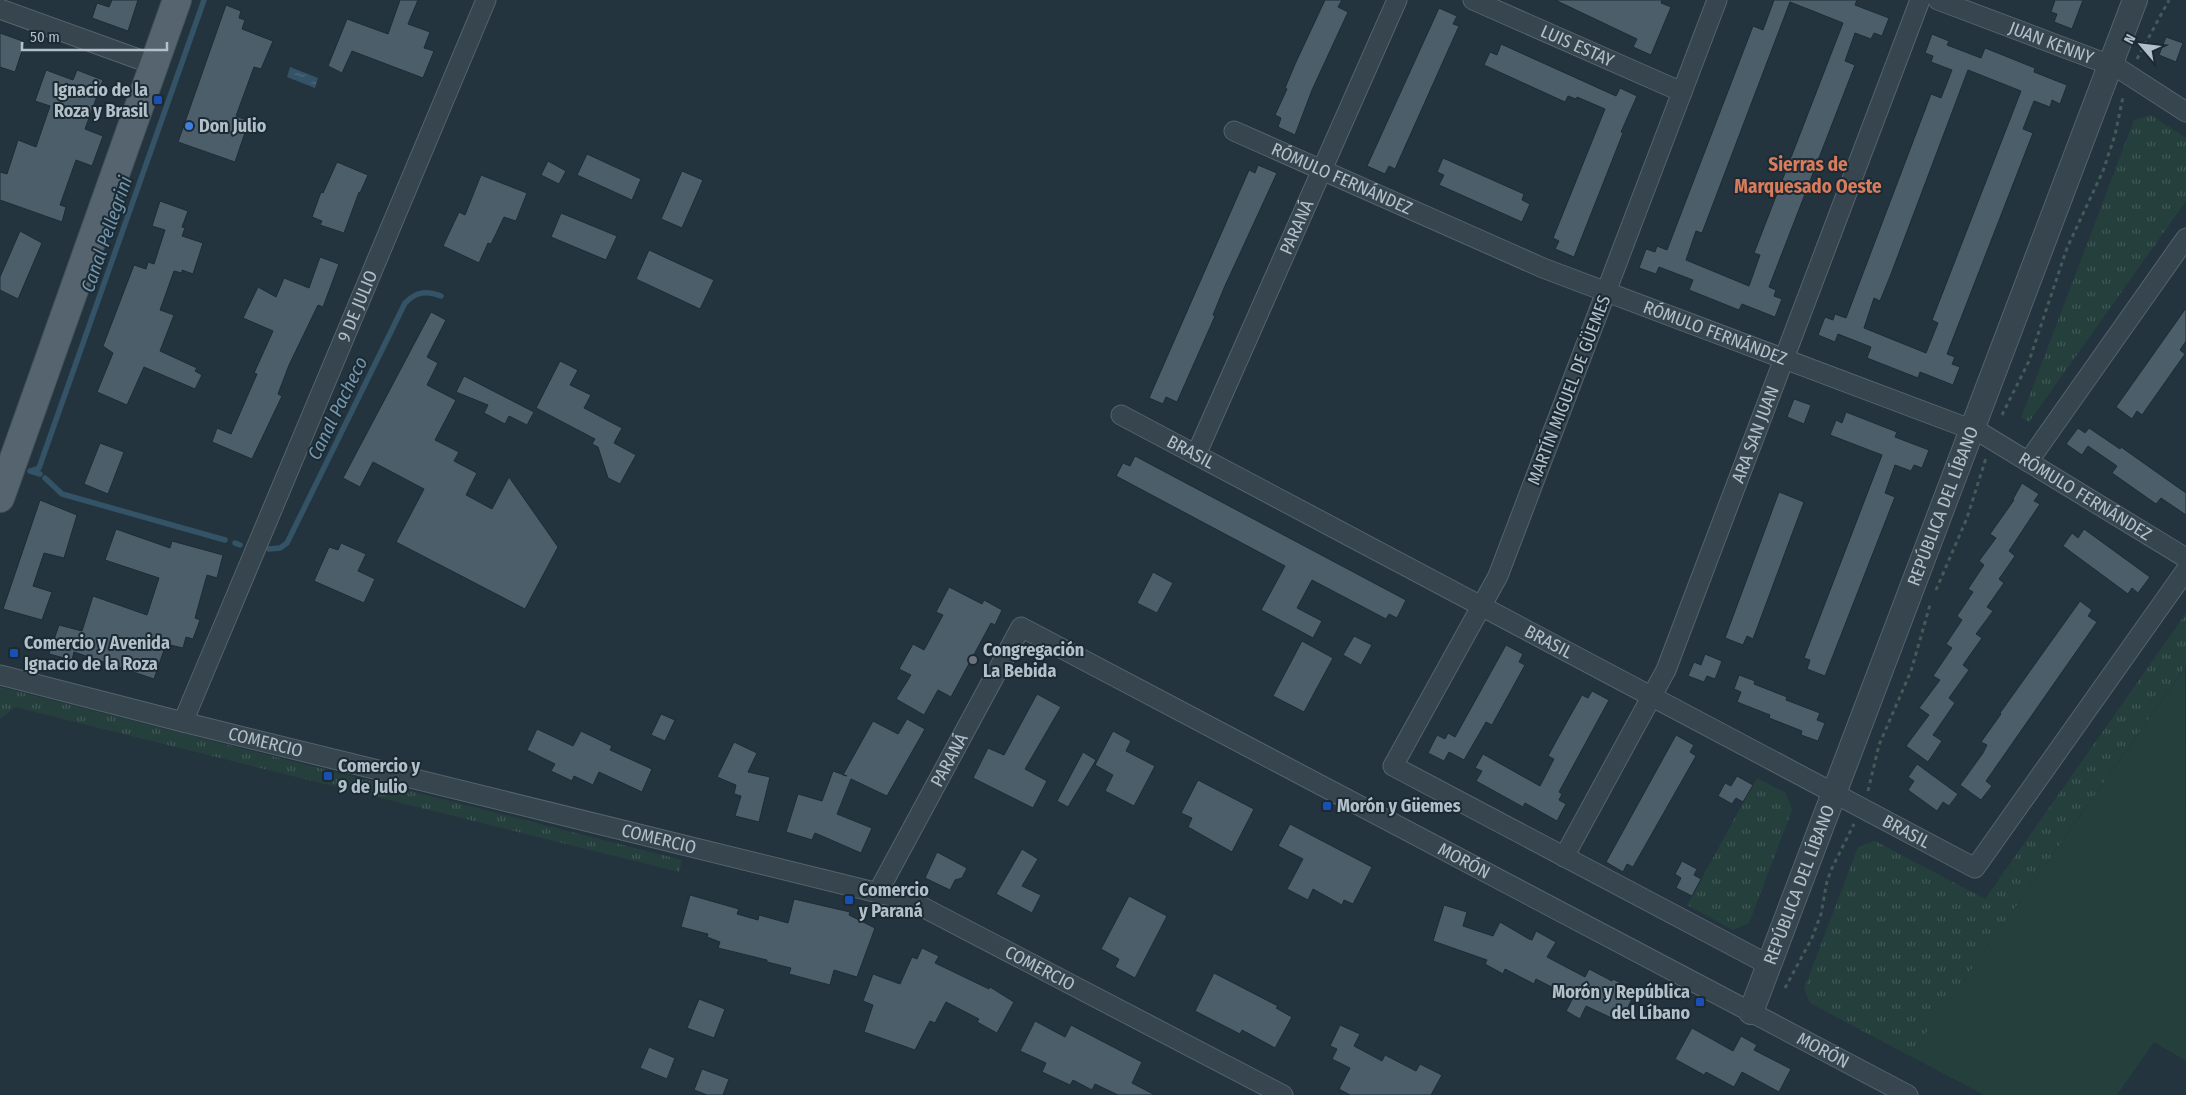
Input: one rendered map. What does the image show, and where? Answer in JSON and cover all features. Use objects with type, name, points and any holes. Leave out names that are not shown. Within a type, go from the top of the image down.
[{"type":"main road","points":[[0,498],[178,0]]},
{"type":"street","name":"9 DE JULIO","points":[[183,722],[486,0]]},
{"type":"street","name":"PARANÁ","points":[[1196,455],[1398,0]]},
{"type":"street","name":"LUIS ESTAY","points":[[1473,0],[1682,92]]},
{"type":"street","name":"MARTÍN MIGUEL DE GÜEMES","points":[[1564,857],[1394,766],[1498,576],[1717,0]]},
{"type":"street","name":"ARA SAN JUAN","points":[[1564,857],[1666,670],[1920,0]]},
{"type":"street","name":"JUAN KENNY","points":[[1938,0],[2119,70],[2186,112]]},
{"type":"street","name":"REPÚBLICA DEL LÍBANO","points":[[1751,1012],[1834,793],[1982,435],[2119,70],[2135,0]]},
{"type":"street","points":[[0,9],[155,65]]},
{"type":"street","name":"RÓMULO FERNÁNDEZ","points":[[1234,131],[1543,268],[1982,435],[2186,558]]},
{"type":"street","points":[[2028,462],[2186,238]]},
{"type":"street","name":"BRASIL","points":[[1121,414],[1975,868],[2186,570]]},
{"type":"street","name":"PARANÁ","points":[[878,892],[1021,627]]},
{"type":"street","name":"MORÓN","points":[[1021,627],[1904,1094]]},
{"type":"street","name":"COMERCIO","points":[[0,674],[183,722],[911,901],[1283,1095]]},
{"type":"street","points":[[1564,857],[1769,965]]},
{"type":"path","points":[[1934,594],[1968,518],[1982,435],[1998,421],[2029,361],[2066,248],[2103,171],[2115,135],[2119,70],[2168,0]]},
{"type":"path","points":[[1784,990],[1812,938],[1820,914],[1827,881],[1868,792],[1879,745],[1911,671],[1931,602]]},
{"type":"green space","points":[[2151,115],[2186,138],[2186,201],[2029,422],[2021,418],[2134,120]]},
{"type":"green space","points":[[2186,613],[2186,666],[1910,1056],[1810,1003],[1804,989],[1858,847],[1875,841],[1985,899]]},
{"type":"green space","points":[[2185,668],[2186,1061],[2154,1042],[2117,1095],[1984,1095],[1910,1056]]},
{"type":"green space","points":[[0,687],[682,860],[679,872],[15,707],[0,719]]},
{"type":"green space","points":[[1757,778],[1786,793],[1792,810],[1749,923],[1733,930],[1687,905]]},
{"type":"water","points":[[290,67],[318,78],[315,88],[287,77]]},
{"type":"building","points":[[112,0],[138,0],[128,31],[92,18],[97,3],[109,7]]},
{"type":"building","points":[[400,0],[418,0],[408,24],[430,32],[424,48],[434,51],[423,78],[352,51],[342,73],[328,66],[347,19],[388,34]]},
{"type":"building","points":[[1325,0],[1342,0],[1338,7],[1348,12],[1312,90],[1295,135],[1278,127],[1281,118],[1275,115],[1287,89],[1285,88],[1296,62]]},
{"type":"building","points":[[1555,0],[1662,0],[1661,3],[1671,7],[1651,55],[1633,47],[1637,39]]},
{"type":"building","points":[[1774,0],[1857,0],[1855,5],[1889,18],[1882,36],[1874,33],[1871,39],[1855,33],[1845,61],[1855,65],[1769,287],[1776,290],[1774,296],[1782,299],[1775,317],[1742,304],[1739,310],[1689,290],[1693,280],[1659,267],[1656,274],[1639,268],[1646,249],[1655,252],[1657,246],[1667,250],[1753,26],[1763,30]],"holes":[[[1790,2],[1843,23],[1754,253],[1760,255],[1749,286],[1686,260],[1696,231],[1702,233]]]},
{"type":"building","points":[[2055,0],[2083,0],[2072,29],[2054,22],[2057,14],[2051,12]]},
{"type":"building","points":[[226,5],[241,11],[239,18],[245,20],[242,29],[273,41],[261,69],[254,67],[236,116],[249,121],[235,162],[178,142]]},
{"type":"building","points":[[1439,8],[1457,16],[1453,24],[1459,26],[1395,169],[1389,166],[1385,174],[1367,166]]},
{"type":"building","points":[[0,33],[25,42],[15,72],[0,67]]},
{"type":"building","points":[[1932,34],[1949,41],[1947,45],[1981,58],[1985,48],[2035,68],[2034,72],[2067,85],[2060,104],[2052,100],[2050,107],[2034,101],[2023,129],[2033,133],[1947,354],[1955,357],[1952,364],[1960,367],[1953,385],[1920,372],[1918,378],[1867,358],[1871,347],[1838,334],[1835,342],[1818,335],[1825,317],[1833,320],[1835,314],[1846,318],[1931,94],[1941,98],[1952,70],[1931,62],[1933,56],[1925,53]],"holes":[[[1968,70],[2021,91],[1932,320],[1938,323],[1926,353],[1864,328],[1874,298],[1880,301],[1891,274]]]},
{"type":"building","points":[[2166,37],[2183,43],[2176,62],[2159,55]]},
{"type":"building","points":[[1501,44],[1616,96],[1620,88],[1637,96],[1621,132],[1623,133],[1574,257],[1555,249],[1559,241],[1553,238],[1605,109],[1577,97],[1576,99],[1568,96],[1565,102],[1484,65],[1490,52],[1497,55]]},
{"type":"building","points":[[46,70],[73,80],[77,70],[103,80],[85,129],[103,136],[92,166],[76,160],[60,205],[66,207],[62,222],[0,200],[0,172],[7,174],[18,140],[36,147],[50,106],[35,101]]},
{"type":"building","points":[[587,154],[641,179],[632,200],[577,175]]},
{"type":"building","points":[[1443,158],[1524,194],[1522,200],[1530,204],[1522,222],[1439,185],[1444,175],[1437,172]]},
{"type":"building","points":[[548,161],[566,171],[559,184],[541,175]]},
{"type":"building","points":[[337,162],[368,175],[359,192],[344,233],[320,225],[322,221],[312,217],[321,192],[323,193]]},
{"type":"building","points":[[1258,165],[1277,173],[1224,288],[1213,315],[1215,316],[1177,402],[1166,397],[1163,404],[1149,398],[1249,170],[1255,173]]},
{"type":"building","points":[[682,171],[703,180],[682,228],[661,219]]},
{"type":"building","points":[[481,175],[527,193],[516,221],[504,217],[491,244],[488,243],[479,263],[443,246],[459,212],[465,215]]},
{"type":"building","points":[[160,201],[188,211],[182,227],[185,228],[182,236],[203,243],[193,274],[182,270],[182,273],[174,271],[160,310],[174,315],[160,351],[197,368],[195,371],[202,375],[195,389],[144,367],[127,405],[97,392],[113,353],[103,346],[134,265],[146,269],[148,262],[154,264],[165,230],[152,226]]},
{"type":"building","points":[[561,213],[617,236],[606,260],[551,237]]},
{"type":"building","points":[[20,231],[42,243],[18,299],[0,290],[0,277]]},
{"type":"building","points":[[649,250],[714,280],[700,309],[636,279]]},
{"type":"building","points":[[320,257],[339,264],[323,307],[318,305],[289,365],[278,394],[282,396],[252,459],[212,442],[217,428],[231,434],[257,374],[254,373],[273,331],[243,318],[258,287],[276,297],[284,278],[309,288]]},
{"type":"building","points":[[2186,308],[2186,341],[2180,350],[2185,354],[2142,415],[2137,411],[2132,419],[2116,407]]},
{"type":"building","points":[[431,312],[446,320],[427,357],[438,363],[427,385],[456,400],[435,440],[459,452],[454,461],[477,473],[466,495],[492,509],[509,477],[558,547],[525,609],[396,542],[424,489],[373,462],[360,487],[343,478]]},
{"type":"building","points":[[560,361],[578,370],[570,385],[591,395],[584,408],[622,428],[614,443],[636,455],[620,484],[608,478],[598,447],[592,444],[595,439],[536,408]]},
{"type":"building","points":[[464,376],[534,412],[527,425],[509,416],[505,424],[484,413],[488,405],[456,392]]},
{"type":"building","points":[[1794,399],[1811,405],[1804,424],[1787,417]]},
{"type":"building","points":[[1846,412],[1897,432],[1895,437],[1929,450],[1922,468],[1914,465],[1911,471],[1895,465],[1885,493],[1895,497],[1825,676],[1807,669],[1810,660],[1804,658],[1882,455],[1830,435],[1836,420],[1842,423]]},
{"type":"building","points":[[2078,428],[2085,433],[2089,428],[2120,449],[2121,447],[2186,493],[2186,515],[2161,498],[2156,504],[2112,473],[2117,466],[2088,446],[2082,455],[2066,444]]},
{"type":"building","points":[[100,443],[124,452],[108,494],[84,484]]},
{"type":"building","points":[[1135,456],[1406,600],[1397,618],[1389,614],[1386,619],[1312,580],[1297,608],[1322,621],[1313,638],[1261,610],[1285,566],[1116,476],[1123,463],[1130,466]]},
{"type":"building","points":[[2022,483],[2039,494],[2034,501],[2040,504],[2009,551],[2015,556],[1999,579],[2004,583],[1987,607],[1993,611],[1976,634],[1982,638],[1963,665],[1969,670],[1949,698],[1955,703],[1933,735],[1942,741],[1928,762],[1906,746],[1929,715],[1919,708],[1940,680],[1933,676],[1952,648],[1946,644],[1962,620],[1957,616],[1973,592],[1968,589],[1984,565],[1979,561],[1996,538],[1990,534],[2014,500]]},
{"type":"building","points":[[1779,492],[1804,502],[1753,639],[1747,636],[1743,645],[1725,638]]},
{"type":"building","points":[[40,500],[77,515],[64,558],[44,553],[33,586],[52,592],[42,620],[3,609]]},
{"type":"building","points":[[116,529],[170,548],[172,541],[223,555],[217,578],[207,575],[195,618],[200,620],[193,639],[186,637],[183,648],[166,644],[154,679],[74,652],[72,660],[49,654],[59,625],[82,631],[93,596],[147,615],[159,578],[105,560]]},
{"type":"building","points":[[2084,529],[2150,577],[2138,593],[2132,588],[2128,594],[2063,546],[2072,533],[2078,538]]},
{"type":"building","points":[[341,543],[366,554],[358,571],[375,579],[364,603],[314,581],[329,547],[338,550]]},
{"type":"building","points":[[1153,572],[1173,583],[1157,613],[1137,603]]},
{"type":"building","points":[[949,587],[982,604],[984,600],[1002,610],[995,625],[991,623],[951,697],[938,690],[924,715],[896,699],[911,675],[899,669],[913,644],[924,650],[943,615],[936,612]]},
{"type":"building","points":[[2080,601],[2092,610],[2088,616],[2097,622],[1986,781],[1992,786],[1981,800],[1960,785],[1987,745],[1981,742]]},
{"type":"building","points":[[1354,636],[1372,645],[1361,665],[1343,655]]},
{"type":"building","points":[[1302,641],[1333,658],[1304,712],[1273,696]]},
{"type":"building","points":[[1506,645],[1523,654],[1519,662],[1525,665],[1492,725],[1486,722],[1464,760],[1449,752],[1444,761],[1428,753],[1437,735],[1445,739],[1448,733],[1455,737]]},
{"type":"building","points":[[1705,654],[1722,661],[1715,679],[1707,676],[1704,682],[1688,676],[1694,662],[1701,665]]},
{"type":"building","points":[[1739,675],[1755,681],[1754,684],[1787,697],[1786,700],[1820,713],[1817,720],[1825,723],[1818,741],[1801,735],[1802,731],[1769,718],[1770,715],[1737,702],[1741,692],[1734,689]]},
{"type":"building","points":[[1592,691],[1609,700],[1559,792],[1562,794],[1559,800],[1566,804],[1557,821],[1525,803],[1523,807],[1476,781],[1482,771],[1475,768],[1483,754],[1540,786],[1554,759],[1548,756],[1582,695],[1588,698]]},
{"type":"building","points":[[1037,694],[1061,707],[1025,769],[1047,781],[1033,808],[973,778],[988,748],[1004,755]]},
{"type":"building","points":[[661,714],[675,720],[665,741],[651,735]]},
{"type":"building","points":[[907,719],[925,729],[887,796],[851,779],[837,814],[872,828],[861,853],[815,833],[812,840],[786,832],[798,794],[822,801],[833,771],[843,775],[873,721],[898,734]]},
{"type":"building","points":[[537,729],[573,746],[581,731],[612,746],[610,750],[652,769],[642,792],[599,772],[593,785],[574,776],[572,781],[551,771],[555,764],[527,750]]},
{"type":"building","points":[[1113,731],[1131,741],[1126,751],[1155,766],[1134,806],[1105,791],[1113,775],[1095,765]]},
{"type":"building","points":[[1676,735],[1694,745],[1690,752],[1696,756],[1633,867],[1627,864],[1623,872],[1606,862]]},
{"type":"building","points":[[734,742],[757,753],[748,772],[770,777],[759,822],[735,816],[741,796],[734,794],[736,785],[717,777]]},
{"type":"building","points":[[1083,752],[1096,760],[1068,807],[1057,801]]},
{"type":"building","points":[[1917,764],[1958,794],[1949,806],[1943,802],[1937,811],[1908,790],[1914,781],[1908,777]]},
{"type":"building","points":[[1737,776],[1753,785],[1743,802],[1736,798],[1732,804],[1718,796],[1725,783],[1731,786]]},
{"type":"building","points":[[1198,780],[1254,809],[1232,852],[1188,827],[1192,818],[1181,813]]},
{"type":"building","points":[[1290,824],[1372,867],[1353,904],[1344,900],[1342,905],[1313,889],[1308,900],[1287,889],[1303,859],[1278,846]]},
{"type":"building","points":[[1022,849],[1038,859],[1022,886],[1041,895],[1032,913],[996,894]]},
{"type":"building","points":[[937,852],[967,868],[962,878],[955,880],[950,890],[925,878]]},
{"type":"building","points":[[1682,861],[1697,869],[1694,875],[1701,879],[1692,896],[1676,888],[1681,878],[1675,874]]},
{"type":"building","points":[[690,895],[739,909],[737,914],[758,920],[759,915],[788,923],[794,899],[850,912],[849,915],[875,928],[857,977],[834,970],[830,985],[789,974],[791,968],[767,962],[767,960],[718,948],[720,942],[707,937],[708,934],[681,927]]},
{"type":"building","points":[[1129,896],[1167,916],[1135,978],[1115,967],[1119,959],[1101,949]]},
{"type":"building","points":[[1444,905],[1467,912],[1463,926],[1493,936],[1500,922],[1529,939],[1532,940],[1536,931],[1556,942],[1547,957],[1585,977],[1589,969],[1636,991],[1625,1013],[1622,1011],[1618,1021],[1586,1006],[1580,1019],[1566,1011],[1573,998],[1536,979],[1534,984],[1505,969],[1503,974],[1485,964],[1487,960],[1433,941]]},
{"type":"building","points":[[922,948],[939,956],[935,963],[989,989],[990,987],[1014,1002],[997,1033],[977,1022],[979,1019],[946,1002],[935,1023],[930,1021],[915,1050],[864,1032],[873,1005],[863,1001],[873,974],[900,984],[912,957],[917,959]]},
{"type":"building","points":[[1214,973],[1278,1006],[1276,1008],[1292,1017],[1275,1048],[1242,1030],[1240,1034],[1195,1011]]},
{"type":"building","points":[[699,999],[725,1009],[714,1038],[687,1028]]},
{"type":"building","points":[[1035,1021],[1065,1037],[1071,1025],[1142,1062],[1132,1083],[1155,1095],[1118,1095],[1095,1084],[1092,1090],[1073,1080],[1070,1085],[1042,1072],[1046,1063],[1020,1051]]},
{"type":"building","points":[[1340,1025],[1360,1034],[1354,1046],[1382,1061],[1385,1055],[1416,1071],[1420,1064],[1442,1075],[1431,1095],[1350,1095],[1339,1089],[1350,1068],[1332,1059],[1337,1049],[1330,1046]]},
{"type":"building","points":[[1692,1028],[1733,1051],[1741,1036],[1757,1045],[1754,1050],[1791,1069],[1779,1092],[1742,1072],[1734,1087],[1706,1072],[1704,1075],[1675,1059]]},
{"type":"building","points":[[649,1047],[675,1058],[667,1079],[640,1068]]},
{"type":"building","points":[[702,1069],[729,1079],[723,1095],[707,1095],[694,1090]]},
{"type":"waterway","name":"Canal Pellegrini","points":[[30,471],[39,468],[204,0]]},
{"type":"waterway","name":"Canal Pacheco","points":[[269,549],[280,548],[287,543],[405,303],[413,296],[422,293],[441,296]]},
{"type":"waterway","name":"Canal Pellegrini","points":[[30,471],[40,474]]},
{"type":"waterway","name":"Canal Pacheco","points":[[45,478],[62,494],[225,540]]},
{"type":"waterway","name":"Canal Pacheco","points":[[235,543],[240,545]]},
{"type":"place","name":"Ignacio de la Roza y Brasil","points":[[158,100]]},
{"type":"place","name":"Don Julio","points":[[189,126]]},
{"type":"place","name":"Comercio y Avenida Ignacio de la Roza","points":[[14,653]]},
{"type":"place","name":"Congregación La Bebida","points":[[973,660]]},
{"type":"place","name":"Comercio y 9 de Julio","points":[[328,776]]},
{"type":"place","name":"Morón y Güemes","points":[[1327,806]]},
{"type":"place","name":"Comercio y Paraná","points":[[849,900]]},
{"type":"place","name":"Morón y República del Líbano","points":[[1700,1002]]},
{"type":"district","name":"Sierras de Marquesado Oeste","points":[[1808,175]]}]
